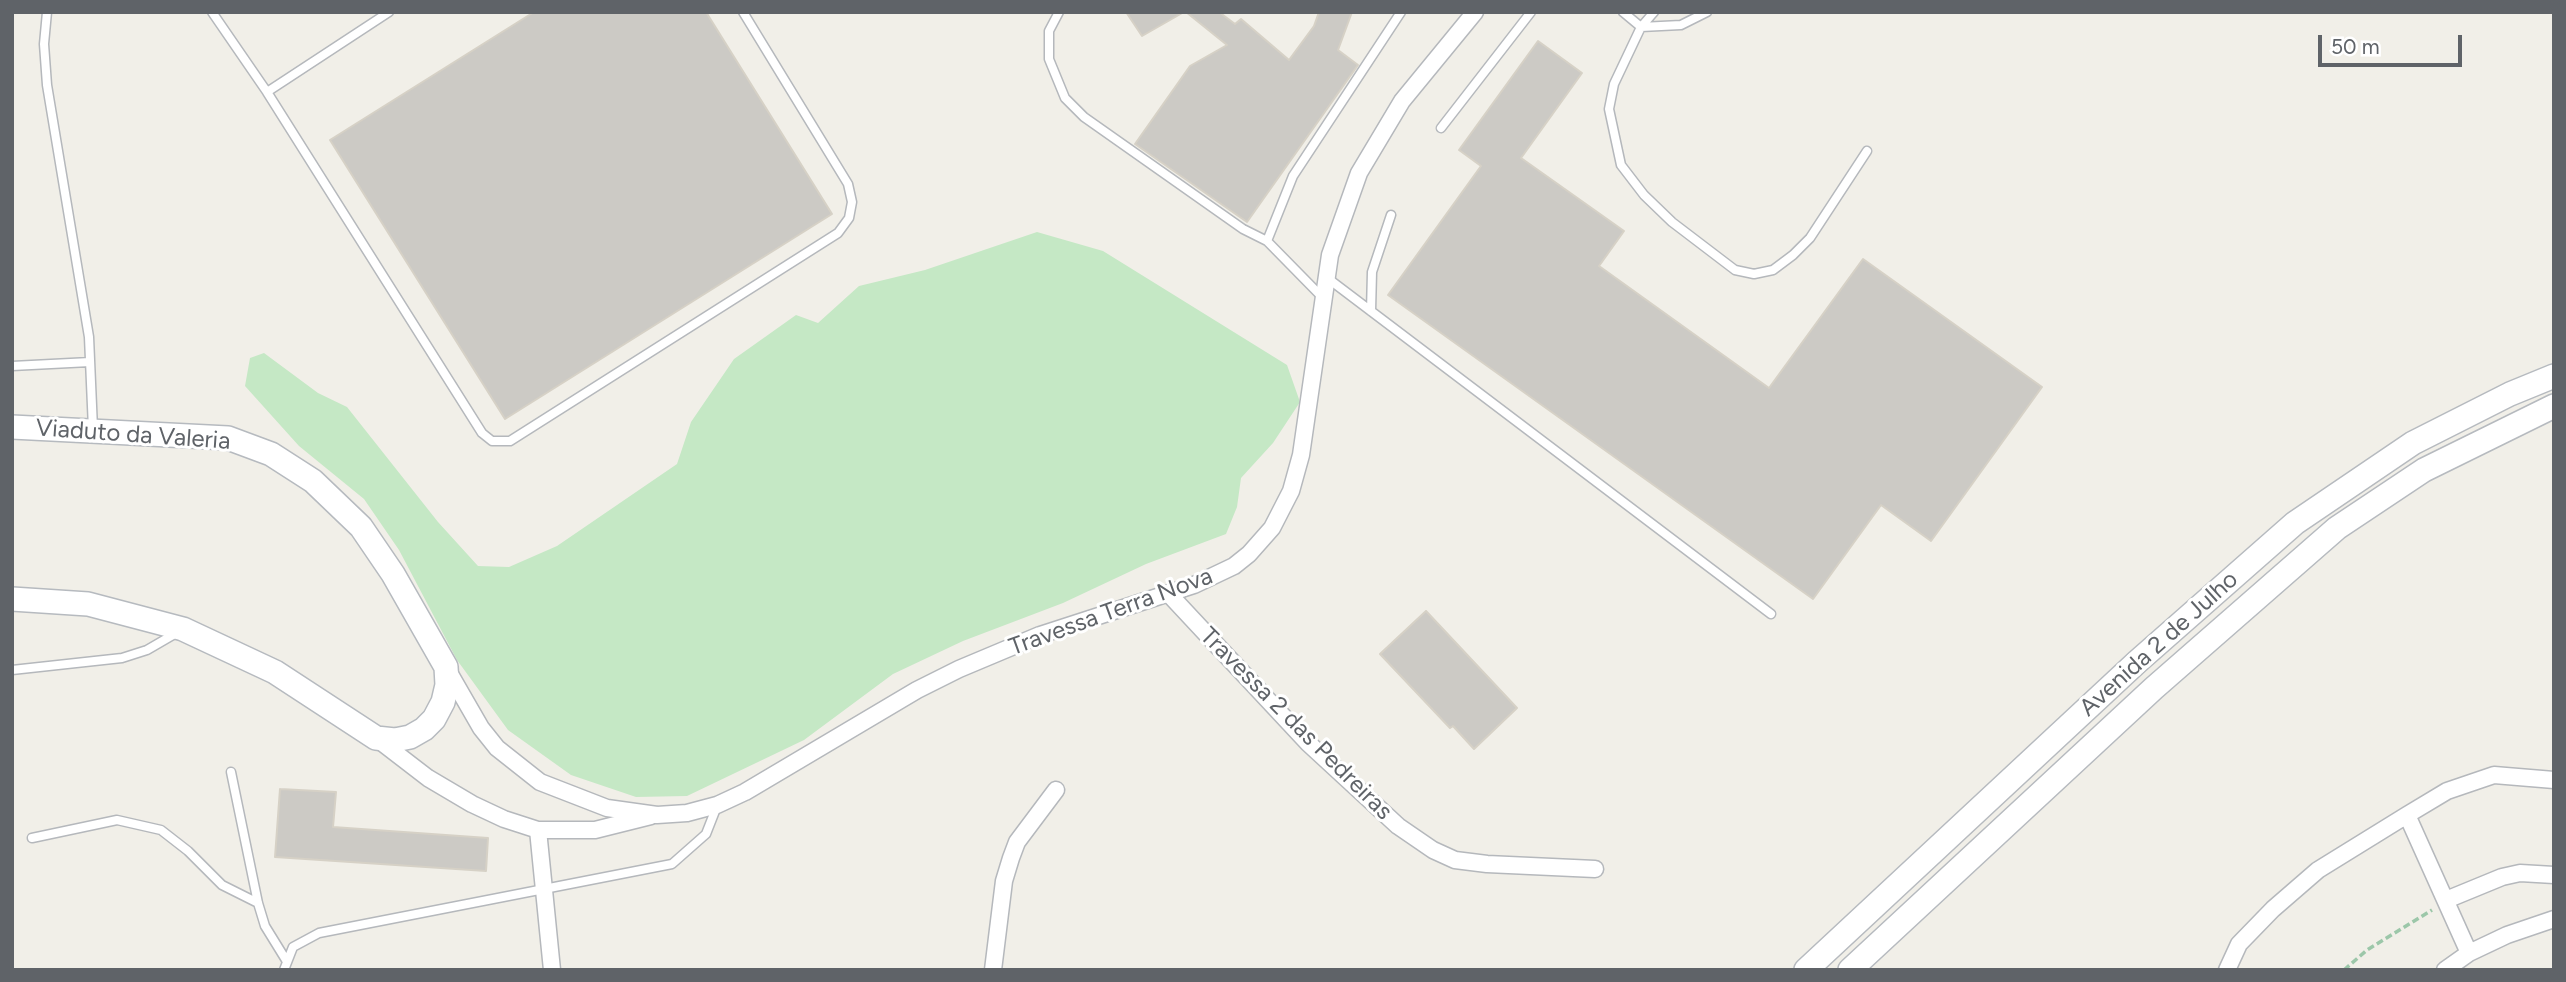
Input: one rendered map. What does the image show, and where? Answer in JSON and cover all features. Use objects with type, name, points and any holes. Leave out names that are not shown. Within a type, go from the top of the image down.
[{"type":"main road","name":"Avenida 2 de Julho","points":[[1806,970],[2137,662],[2295,523],[2413,443],[2510,394],[2554,376]]},
{"type":"main road","name":"Avenida 2 de Julho","points":[[1850,970],[2154,688],[2337,528],[2424,470],[2554,406]]},
{"type":"main road","name":"Viaduto da Valeria","points":[[12,427],[93,429],[228,438],[271,454],[313,481],[361,527],[393,574],[446,667]]},
{"type":"main road","points":[[12,599],[88,604],[183,629],[275,672],[376,738],[396,740],[410,737],[434,719],[443,702],[446,667]]},
{"type":"street","name":"Travessa Terra Nova","points":[[657,815],[687,813],[717,805],[746,792],[917,690],[959,669],[1040,635],[1214,577],[1234,566],[1263,540],[1282,511],[1301,455],[1322,297],[1345,207],[1382,131],[1439,54],[1475,12]]},
{"type":"street","name":"Travessa 2 das Pedreiras","points":[[1168,593],[1308,743],[1398,826],[1433,850],[1455,860],[1487,864],[1595,869]]},
{"type":"street","points":[[446,667],[481,728],[497,748],[540,782],[607,808],[657,815]]},
{"type":"street","points":[[376,738],[428,778],[472,804],[538,830],[595,830],[657,815]]},
{"type":"street","points":[[2227,970],[2239,944],[2273,909],[2318,870],[2407,814],[2447,791],[2494,775],[2554,780]]},
{"type":"street","points":[[993,970],[1004,881],[1011,858],[1017,842],[1056,790]]},
{"type":"street","points":[[2407,814],[2469,953]]},
{"type":"street","points":[[538,830],[552,970]]},
{"type":"street","points":[[2446,900],[2502,877],[2520,873],[2554,875]]},
{"type":"street","points":[[2445,970],[2469,953],[2508,935],[2554,919]]},
{"type":"lane","points":[[47,12],[44,44],[47,85],[89,337],[93,429]]},
{"type":"lane","points":[[212,12],[267,92],[482,433],[492,440],[510,441],[838,233],[849,218],[852,202],[848,184],[743,12]]},
{"type":"lane","points":[[267,92],[389,12]]},
{"type":"lane","points":[[1059,12],[1049,31],[1049,59],[1065,98],[1084,117],[1186,189],[1243,229],[1268,241],[1322,297]]},
{"type":"lane","points":[[1268,241],[1293,176],[1401,12]]},
{"type":"lane","points":[[1441,128],[1531,12]]},
{"type":"lane","points":[[1623,12],[1641,27],[1681,25],[1707,12]]},
{"type":"lane","points":[[1654,12],[1641,27],[1614,84],[1609,109],[1621,165],[1644,195],[1672,222],[1735,270],[1754,274],[1773,270],[1793,255],[1810,238],[1867,151]]},
{"type":"lane","points":[[1371,311],[1372,272],[1391,215]]},
{"type":"lane","points":[[1326,277],[1771,614]]},
{"type":"lane","points":[[12,366],[90,362]]},
{"type":"lane","points":[[12,670],[122,658],[156,646],[183,629]]},
{"type":"lane","points":[[232,772],[258,903],[265,926],[286,960]]},
{"type":"lane","points":[[284,970],[293,947],[319,933],[672,864],[706,834],[717,805]]},
{"type":"lane","points":[[32,838],[117,820],[161,830],[222,885],[258,903]]},
{"type":"path","points":[[2344,970],[2367,950],[2446,900]]},
{"type":"green space","points":[[1037,232],[1103,251],[1287,365],[1300,402],[1273,443],[1241,478],[1237,507],[1226,534],[1146,564],[1063,603],[963,641],[893,674],[804,740],[687,796],[636,797],[571,775],[508,730],[457,660],[399,550],[364,499],[299,446],[245,386],[250,358],[264,353],[318,393],[347,407],[438,522],[478,566],[509,567],[557,546],[677,464],[691,422],[734,359],[796,315],[818,323],[859,286],[925,270]]},
{"type":"building","points":[[534,12],[706,12],[832,214],[505,419],[330,140]]},
{"type":"building","points":[[1126,12],[1184,12],[1142,36]]},
{"type":"building","points":[[1186,12],[1219,12],[1235,24],[1241,19],[1289,60],[1314,26],[1319,12],[1352,12],[1338,50],[1358,65],[1247,222],[1135,144],[1190,66],[1227,45]]},
{"type":"building","points":[[1538,41],[1582,73],[1521,158],[1624,231],[1599,266],[1769,388],[1863,259],[2042,387],[1931,541],[1881,505],[1813,599],[1388,295],[1481,166],[1459,150]]},
{"type":"building","points":[[1426,611],[1517,708],[1474,749],[1453,726],[1450,728],[1380,654]]},
{"type":"building","points":[[280,789],[336,792],[333,827],[488,838],[486,871],[275,857]]}]
